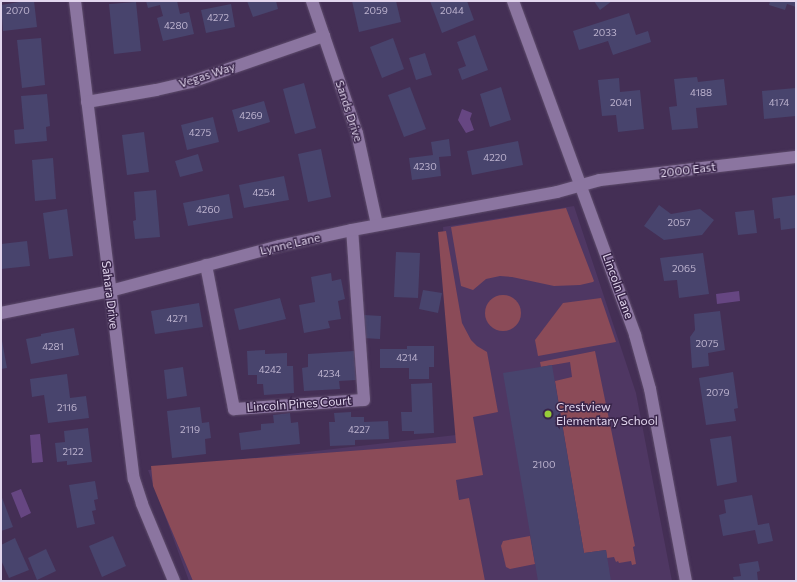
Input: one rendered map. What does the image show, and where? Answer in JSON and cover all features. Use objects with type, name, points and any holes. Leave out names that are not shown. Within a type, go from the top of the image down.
[{"type":"street","name":"Sahara Drive","points":[[75,1],[134,479],[142,504],[174,581]]},
{"type":"street","name":"Sands Drive","points":[[312,1],[357,133],[377,225]]},
{"type":"street","name":"Lincoln Lane","points":[[513,1],[630,320],[645,369],[686,581]]},
{"type":"street","name":"Vegas Way","points":[[87,102],[156,90],[191,82],[324,36]]},
{"type":"street","name":"2000 East","points":[[581,185],[600,180],[796,157]]},
{"type":"street","name":"Lynne Lane","points":[[1,314],[110,291],[206,265],[352,230],[557,192],[581,185]]},
{"type":"street","name":"Lincoln Pines Court","points":[[206,265],[234,409],[364,400],[352,230]]},
{"type":"shaded area","points":[[462,109],[472,113],[470,119],[474,130],[466,133],[458,120]]},
{"type":"shaded area","name":"Crestview Elementary School","points":[[574,206],[636,393],[672,581],[189,581],[148,470],[456,435],[443,227]]},
{"type":"shaded area","points":[[566,208],[594,281],[593,282],[580,285],[554,286],[512,277],[500,276],[486,279],[473,290],[461,286],[451,227]]},
{"type":"shaded area","points":[[446,231],[462,323],[471,340],[487,352],[498,412],[473,417],[483,475],[456,480],[459,500],[469,498],[485,581],[193,581],[153,486],[151,466],[456,443],[438,232]]},
{"type":"shaded area","points":[[739,291],[740,301],[717,304],[716,294]]},
{"type":"shaded area","points":[[507,295],[516,300],[520,306],[520,320],[516,326],[507,331],[499,331],[490,326],[486,320],[485,309],[490,300],[496,296]]},
{"type":"shaded area","points":[[601,298],[616,342],[538,356],[535,340],[563,303]]},
{"type":"shaded area","points":[[595,351],[635,546],[633,547],[636,564],[632,565],[631,561],[619,563],[618,561],[616,562],[614,557],[607,558],[606,550],[584,553],[555,381],[572,377],[570,362],[541,367],[540,362]]},
{"type":"shaded area","points":[[40,434],[43,462],[32,463],[30,435]]},
{"type":"shaded area","points":[[21,489],[31,513],[21,518],[11,493]]},
{"type":"shaded area","points":[[530,536],[535,564],[510,569],[506,567],[501,546],[503,541]]},
{"type":"building","points":[[19,1],[34,1],[37,27],[3,31],[1,5]]},
{"type":"building","points":[[146,1],[177,1],[180,14],[189,12],[194,34],[163,41],[157,18],[163,16],[160,5],[148,8]]},
{"type":"building","points":[[247,1],[276,1],[278,9],[253,17]]},
{"type":"building","points":[[352,1],[396,1],[401,22],[359,32]]},
{"type":"building","points":[[430,1],[467,1],[474,20],[442,33]]},
{"type":"building","points":[[594,1],[612,1],[600,10]]},
{"type":"building","points":[[770,1],[796,1],[796,7],[787,4],[785,10],[769,5]]},
{"type":"building","points":[[136,2],[141,51],[114,54],[109,4]]},
{"type":"building","points":[[231,4],[235,27],[206,33],[201,10]]},
{"type":"building","points":[[629,13],[636,35],[648,31],[651,42],[613,55],[608,41],[579,50],[573,31]]},
{"type":"building","points":[[475,35],[488,70],[462,80],[458,69],[466,66],[457,42]]},
{"type":"building","points":[[41,38],[45,85],[22,88],[17,40]]},
{"type":"building","points":[[393,38],[404,69],[382,78],[370,47]]},
{"type":"building","points":[[425,53],[432,75],[416,80],[409,58]]},
{"type":"building","points":[[697,77],[698,82],[724,79],[727,105],[696,108],[698,128],[672,130],[669,107],[677,106],[674,79]]},
{"type":"building","points":[[619,78],[620,92],[640,90],[644,129],[618,132],[616,115],[602,116],[598,80]]},
{"type":"building","points":[[304,83],[316,128],[295,134],[283,89]]},
{"type":"building","points":[[410,87],[426,129],[404,137],[388,95]]},
{"type":"building","points":[[501,87],[511,120],[490,127],[480,94]]},
{"type":"building","points":[[796,88],[796,116],[764,119],[762,91]]},
{"type":"building","points":[[47,94],[50,126],[46,127],[47,141],[15,144],[14,130],[24,129],[21,96]]},
{"type":"building","points":[[264,101],[270,122],[238,132],[232,110]]},
{"type":"building","points":[[213,117],[219,142],[187,150],[181,125]]},
{"type":"building","points":[[144,132],[149,172],[127,175],[122,135]]},
{"type":"building","points":[[449,139],[451,156],[439,157],[441,176],[412,180],[409,158],[433,155],[431,142]]},
{"type":"building","points":[[518,141],[523,165],[472,175],[467,151]]},
{"type":"building","points":[[321,149],[331,197],[308,202],[298,154]]},
{"type":"building","points":[[198,154],[203,171],[180,177],[175,161]]},
{"type":"building","points":[[53,158],[56,199],[35,201],[32,160]]},
{"type":"building","points":[[284,176],[289,200],[244,208],[239,185]]},
{"type":"building","points":[[156,190],[160,237],[135,239],[133,221],[136,220],[134,192]]},
{"type":"building","points":[[229,194],[233,218],[188,226],[183,203]]},
{"type":"building","points":[[796,195],[796,228],[781,230],[780,218],[774,219],[772,198]]},
{"type":"building","points":[[659,205],[671,214],[700,209],[714,220],[702,235],[664,240],[644,226]]},
{"type":"building","points":[[67,209],[73,256],[49,259],[43,213]]},
{"type":"building","points":[[754,210],[757,233],[738,235],[735,212]]},
{"type":"building","points":[[27,241],[30,266],[1,269],[1,244]]},
{"type":"building","points":[[396,252],[420,253],[418,298],[394,297]]},
{"type":"building","points":[[703,253],[709,294],[679,298],[677,280],[664,281],[660,258]]},
{"type":"building","points":[[331,273],[332,281],[341,279],[345,299],[338,301],[341,319],[328,321],[330,328],[304,333],[299,305],[315,302],[311,277]]},
{"type":"building","points":[[423,290],[442,293],[438,313],[419,309]]},
{"type":"building","points":[[280,298],[286,319],[239,330],[234,309]]},
{"type":"building","points":[[199,303],[203,327],[155,334],[151,311]]},
{"type":"building","points":[[720,311],[725,350],[708,353],[709,366],[692,368],[690,337],[695,330],[694,314]]},
{"type":"building","points":[[364,315],[381,316],[380,339],[363,338]]},
{"type":"building","points":[[74,328],[79,355],[31,364],[26,339],[41,336],[41,334]]},
{"type":"building","points":[[2,341],[7,368],[1,369],[1,342]]},
{"type":"building","points":[[407,346],[434,346],[434,367],[429,367],[429,379],[409,379],[409,368],[380,368],[380,349],[407,349]]},
{"type":"building","points":[[265,350],[265,354],[287,353],[287,366],[293,366],[294,393],[264,395],[263,384],[257,384],[257,375],[248,375],[247,351]]},
{"type":"building","points":[[354,351],[356,380],[339,381],[340,389],[304,391],[302,368],[308,367],[308,354]]},
{"type":"building","points":[[552,365],[584,553],[606,550],[611,581],[538,581],[503,373]]},
{"type":"building","points":[[183,367],[187,396],[167,399],[164,370]]},
{"type":"building","points":[[733,372],[738,408],[734,409],[736,421],[706,425],[699,378]]},
{"type":"building","points":[[67,374],[70,398],[86,396],[89,418],[48,423],[44,395],[32,397],[30,379]]},
{"type":"building","points":[[432,383],[434,433],[414,434],[414,431],[402,431],[401,412],[412,412],[411,384]]},
{"type":"building","points":[[200,407],[202,423],[209,422],[211,438],[205,439],[206,454],[172,458],[167,411]]},
{"type":"building","points":[[351,412],[351,417],[364,417],[364,422],[388,421],[389,439],[355,440],[355,445],[330,446],[329,422],[335,422],[334,413]]},
{"type":"building","points":[[290,413],[291,423],[298,422],[300,444],[241,450],[239,433],[261,430],[261,424],[274,423],[273,415]]},
{"type":"building","points":[[88,428],[92,462],[67,465],[67,461],[57,462],[55,443],[65,442],[64,431]]},
{"type":"building","points":[[731,436],[737,482],[717,486],[710,439]]},
{"type":"building","points":[[95,481],[98,499],[94,500],[96,510],[92,511],[95,524],[77,528],[69,485]]},
{"type":"building","points":[[1,495],[13,527],[1,531]]},
{"type":"building","points":[[752,495],[758,525],[769,523],[773,541],[758,544],[755,530],[723,536],[719,515],[726,513],[724,500]]},
{"type":"building","points":[[113,536],[126,566],[102,577],[89,546]]},
{"type":"building","points":[[15,538],[29,570],[9,578],[1,560],[1,545]]},
{"type":"building","points":[[46,549],[56,571],[37,580],[28,558]]},
{"type":"building","points":[[758,561],[760,571],[757,572],[758,581],[734,581],[733,577],[741,576],[739,564]]},
{"type":"place","name":"Crestview Elementary School","points":[[548,414]]}]
